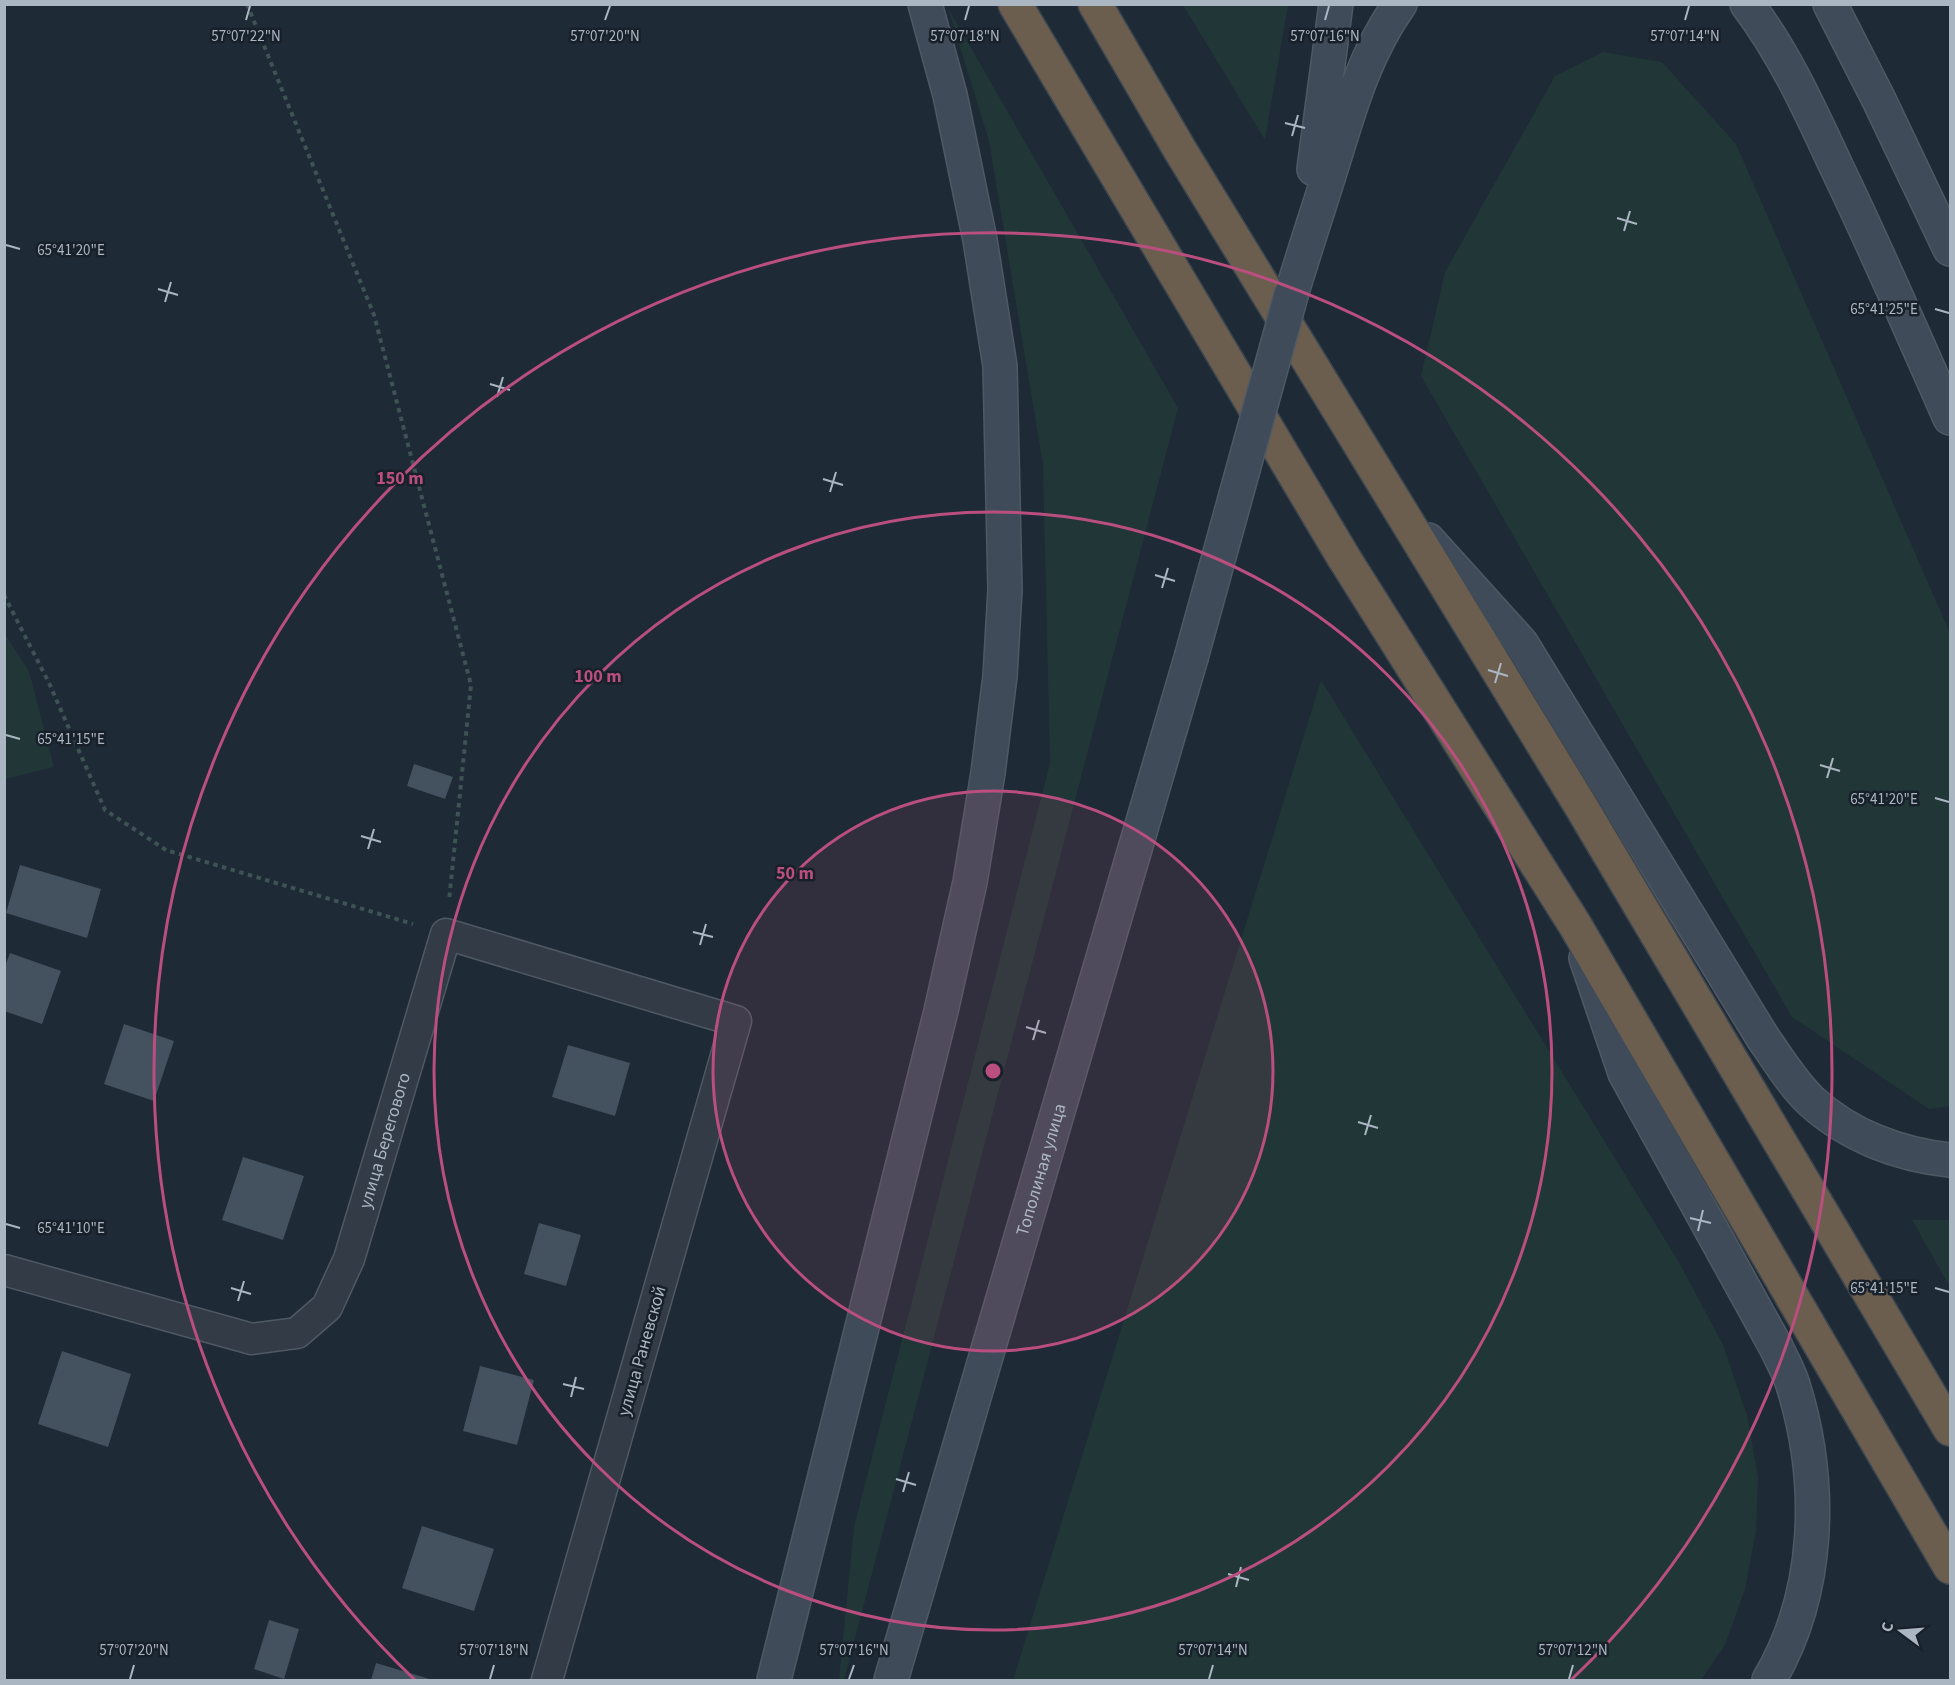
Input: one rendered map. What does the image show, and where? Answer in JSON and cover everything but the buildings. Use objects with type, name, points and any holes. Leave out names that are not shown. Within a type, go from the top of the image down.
[{"type":"highway","points":[[1015,4],[1344,558],[1575,926],[1950,1567]]},
{"type":"highway","points":[[1102,12],[1180,150],[1582,808],[1950,1429]]},
{"type":"main road","points":[[774,1680],[944,999],[972,871],[988,773],[1000,676],[1005,590],[1000,366],[980,240],[950,95],[925,4]]},
{"type":"main road","points":[[1328,138],[1336,4]]},
{"type":"main road","points":[[1328,138],[1353,96],[1370,55],[1388,21],[1400,4]]},
{"type":"main road","points":[[1747,4],[1782,58],[1818,126],[1874,245],[1950,418]]},
{"type":"main road","points":[[1830,4],[1950,249]]},
{"type":"main road","name":"Тополиная улица","points":[[891,1680],[1191,658],[1292,292],[1328,138]]},
{"type":"main road","points":[[1400,510],[1521,643],[1763,1038],[1811,1101],[1835,1120],[1863,1136],[1897,1150],[1928,1158],[1950,1160]]},
{"type":"main road","points":[[1575,926],[1625,1073],[1776,1347],[1793,1383],[1803,1421],[1810,1457],[1814,1509],[1811,1550],[1805,1589],[1791,1633],[1780,1663],[1769,1680]]},
{"type":"street","name":"улица Раневской","points":[[446,934],[736,1021],[547,1680]]},
{"type":"street","name":"улица Берегового","points":[[4,1270],[252,1339],[297,1334],[327,1307],[349,1259],[446,934]]},
{"type":"path","points":[[4,595],[49,683],[105,810],[166,850],[446,934],[471,685],[374,315],[247,4]]},
{"type":"green space","points":[[1183,5],[1288,5],[1265,140]]},
{"type":"green space","points":[[948,8],[1178,408],[844,1680],[839,1680],[854,1527],[1050,763],[1043,464],[989,141]]},
{"type":"green space","points":[[1603,52],[1662,62],[1736,144],[1950,633],[1950,1106],[1929,1109],[1792,1017],[1421,376],[1445,272],[1555,76]]},
{"type":"green space","points":[[5,634],[29,671],[54,767],[5,779]]},
{"type":"green space","points":[[1321,680],[1680,1264],[1723,1345],[1747,1415],[1758,1477],[1756,1531],[1745,1589],[1725,1645],[1701,1680],[1013,1680]]},
{"type":"green space","points":[[1912,1220],[1950,1220],[1950,1287]]}]
